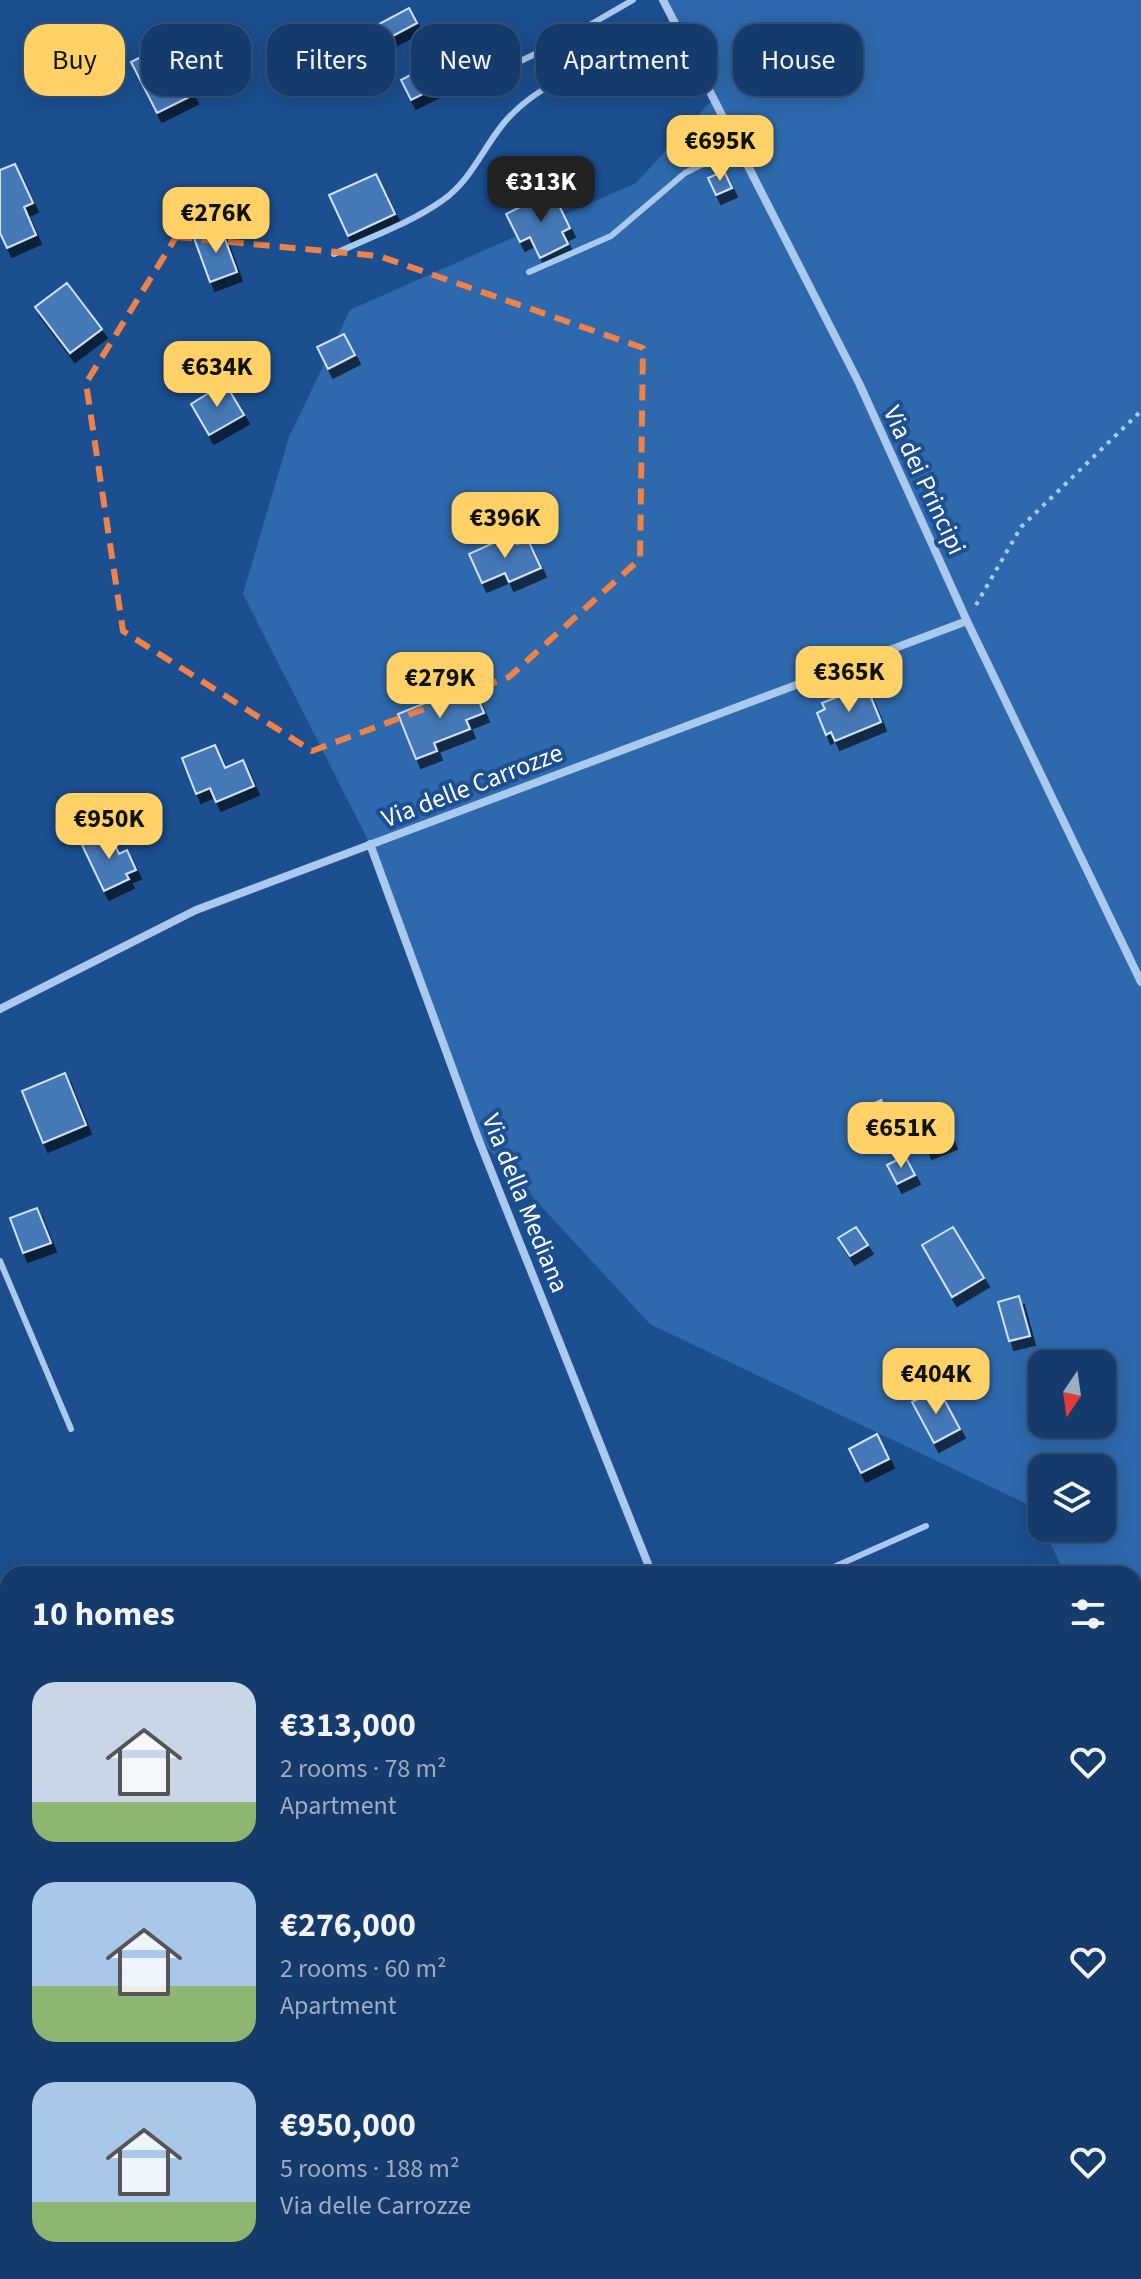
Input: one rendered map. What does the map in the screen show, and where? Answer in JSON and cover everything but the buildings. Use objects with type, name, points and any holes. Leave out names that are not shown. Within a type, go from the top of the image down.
[{"type":"street","name":"Via dei Principi","points":[[663,0],[675,24]]},
{"type":"street","name":"Via dei Principi","points":[[711,96],[859,383],[967,621],[1141,982]]},
{"type":"street","name":"Via delle Carrozze","points":[[0,1009],[174,920],[967,621]]},
{"type":"street","name":"Via della Mediana","points":[[370,844],[478,1138],[649,1566]]},
{"type":"lane","points":[[520,61],[633,0]]},
{"type":"lane","points":[[334,254],[443,200],[471,173],[511,115],[537,96]]},
{"type":"lane","points":[[529,272],[611,236],[630,223],[685,173],[737,147]]},
{"type":"lane","points":[[0,1261],[71,1429]]},
{"type":"lane","points":[[836,1566],[926,1526]]},
{"type":"path","points":[[967,621],[1021,527],[1141,411]]},
{"type":"highlighted area","points":[[176,237],[379,256],[643,348],[640,559],[509,677],[312,751],[123,631],[86,383]]},
{"type":"shaded area","points":[[663,0],[1141,0],[1141,1566],[1061,1566],[1050,1542],[1116,1542],[1116,1454],[1028,1454],[1028,1505],[650,1324],[478,1138],[370,844],[243,594],[289,437],[350,310],[636,183],[712,100],[710,96],[717,96],[717,24],[675,24]]}]
